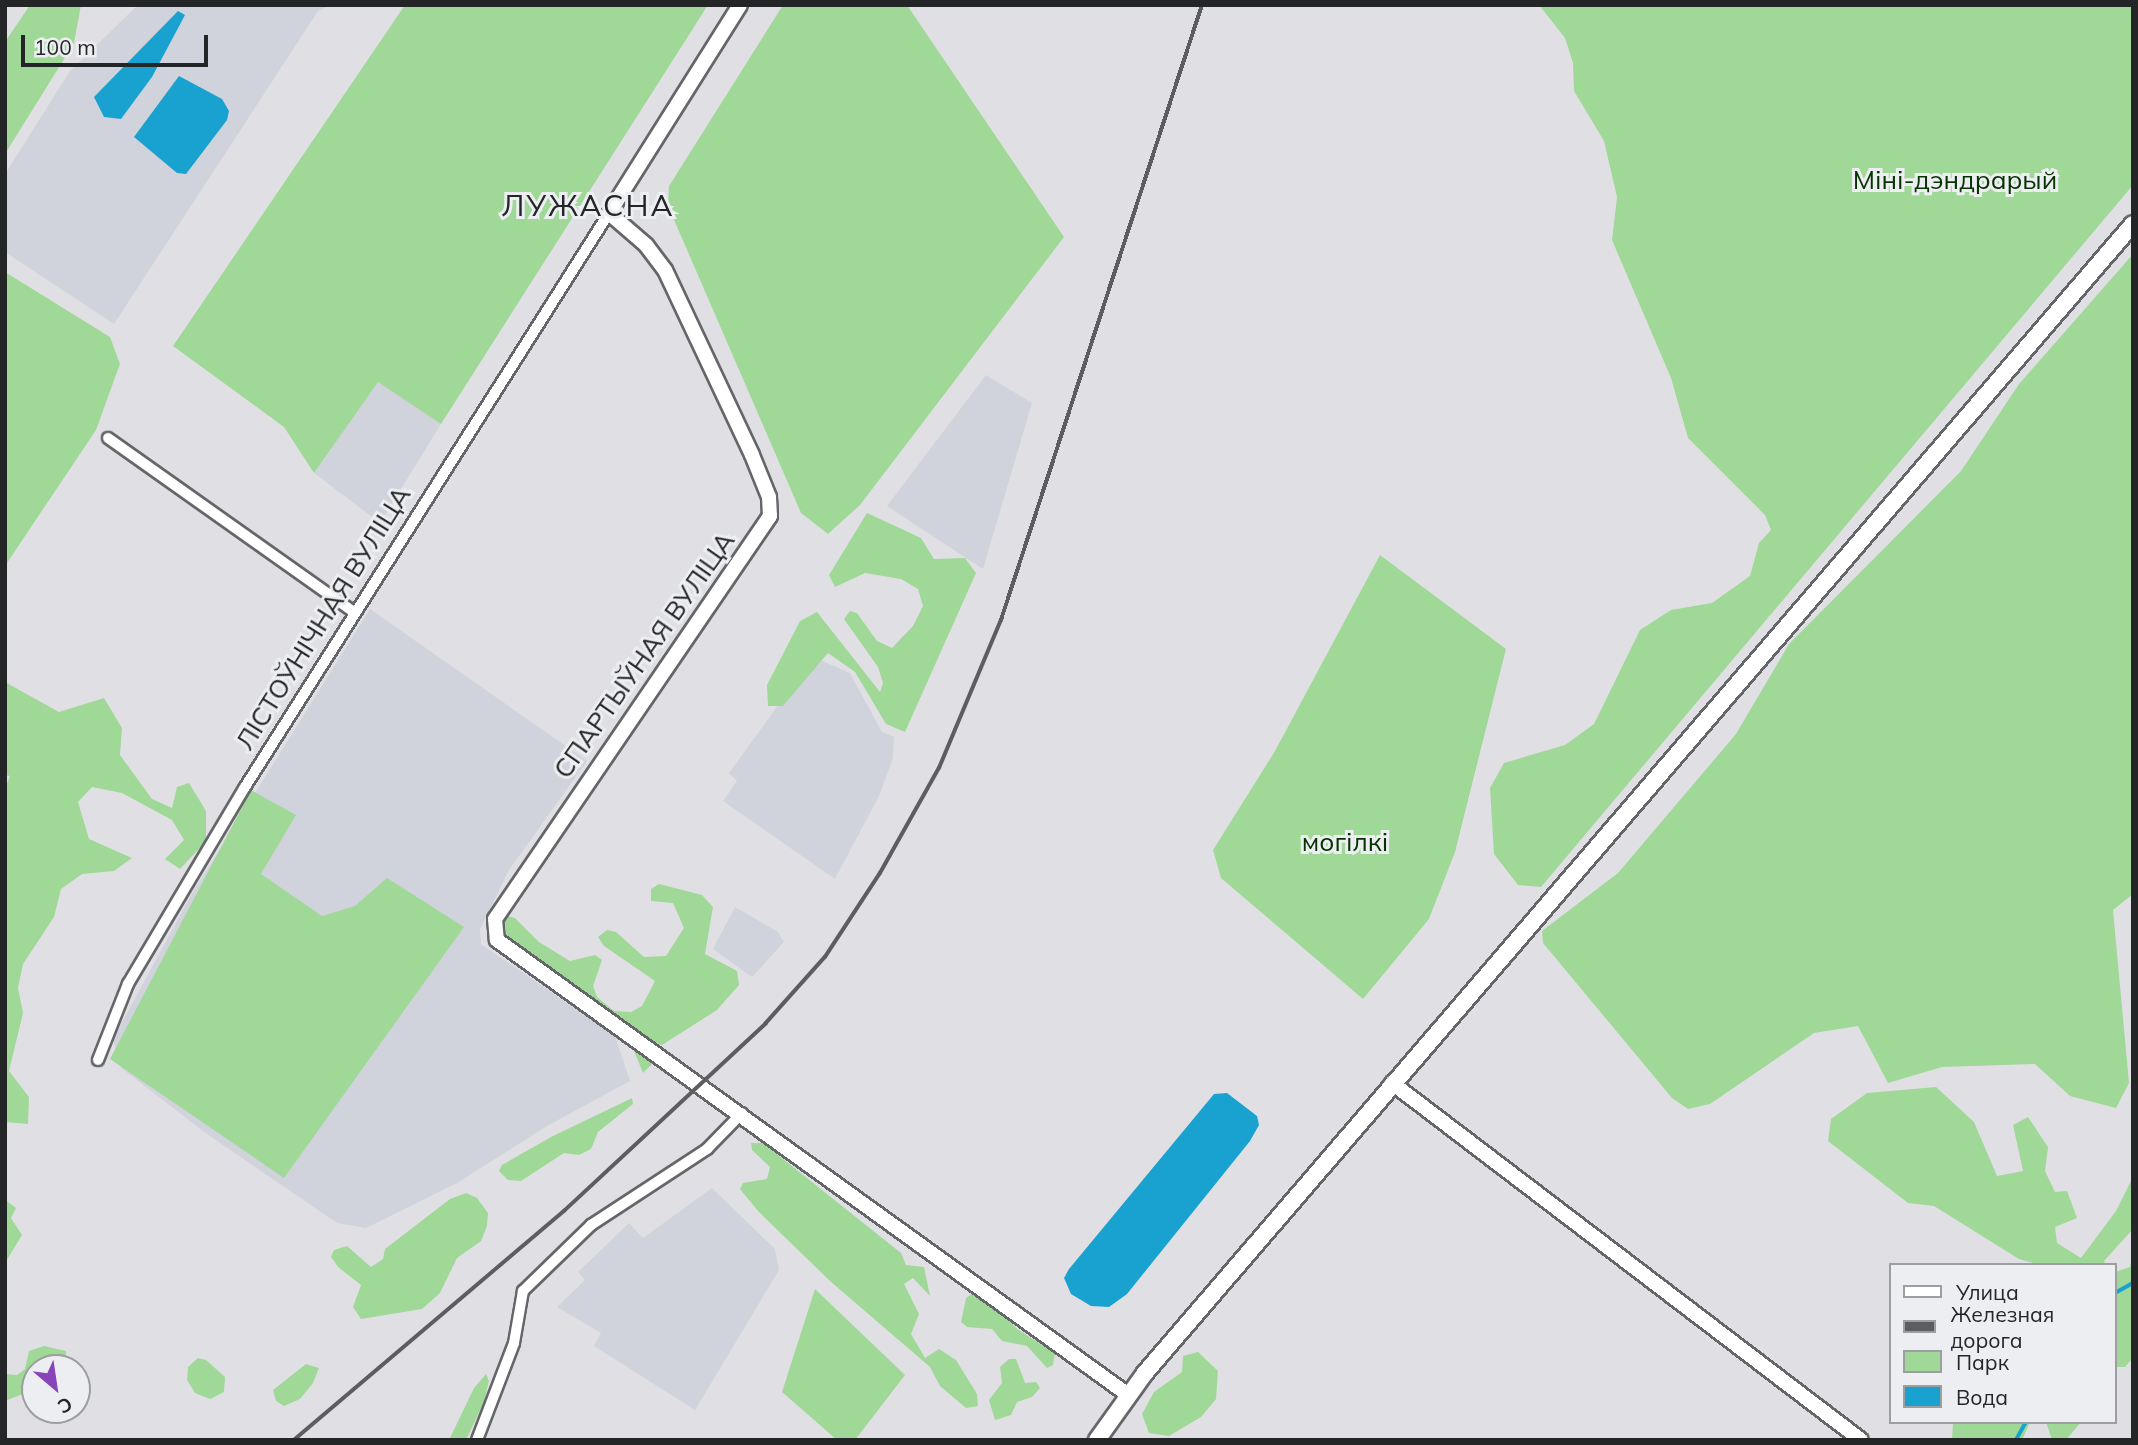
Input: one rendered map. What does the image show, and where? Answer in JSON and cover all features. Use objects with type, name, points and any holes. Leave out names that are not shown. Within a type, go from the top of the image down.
[{"type":"main road","points":[[1097,1440],[1127,1394],[1392,1083],[2133,225]]},
{"type":"street","points":[[609,213],[740,5]]},
{"type":"street","name":"ЛІСТОЎНІЧНАЯ ВУЛІЦА","points":[[98,1059],[128,984],[352,611],[609,213]]},
{"type":"street","name":"СПАРТЫЎНАЯ ВУЛІЦА","points":[[609,213],[646,245],[665,271],[752,455],[769,497],[770,516],[495,919],[497,940],[742,1113]]},
{"type":"street","points":[[108,438],[352,611]]},
{"type":"street","points":[[1392,1083],[1861,1440]]},
{"type":"street","points":[[477,1440],[514,1343],[523,1292],[591,1225],[706,1149],[742,1113],[1127,1394]]},
{"type":"shaded area","points":[[138,5],[331,5],[318,11],[114,324],[5,252],[5,174],[70,71]]},
{"type":"shaded area","points":[[986,375],[1032,403],[983,569],[887,506]]},
{"type":"shaded area","points":[[378,381],[441,424],[380,523],[314,473]]},
{"type":"shaded area","points":[[370,609],[587,761],[509,870],[480,929],[481,944],[615,1036],[630,1081],[547,1126],[457,1183],[366,1228],[337,1223],[207,1134],[121,1068],[113,1039],[190,897]]},
{"type":"shaded area","points":[[813,657],[850,673],[882,732],[894,737],[893,758],[880,794],[835,879],[723,801],[737,781],[729,773]]},
{"type":"shaded area","points":[[735,907],[778,932],[784,942],[752,977],[713,949]]},
{"type":"shaded area","points":[[712,1188],[775,1249],[779,1270],[695,1410],[594,1346],[601,1333],[557,1307],[585,1280],[578,1272],[629,1223],[643,1238]]},
{"type":"green space","points":[[30,5],[81,5],[74,43],[5,154],[5,42]]},
{"type":"green space","points":[[405,5],[708,5],[441,424],[378,382],[314,473],[284,427],[173,346]]},
{"type":"green space","points":[[783,5],[907,5],[1064,237],[860,505],[828,534],[801,513],[668,206],[669,186]]},
{"type":"green space","name":"Міні-дэндрарый","points":[[1539,5],[2133,5],[2133,185],[1541,887],[1518,885],[1494,854],[1490,788],[1504,763],[1565,745],[1594,724],[1640,630],[1671,610],[1712,603],[1750,576],[1759,543],[1771,530],[1765,515],[1688,438],[1671,378],[1612,240],[1617,197],[1604,141],[1574,91],[1573,63],[1565,38]]},
{"type":"green space","points":[[2133,254],[2133,894],[2113,910],[2129,1083],[2116,1108],[2070,1096],[2035,1064],[1942,1067],[1888,1083],[1858,1026],[1814,1033],[1710,1104],[1688,1109],[1672,1098],[1543,943],[1542,931],[1618,873],[1736,734],[1789,644],[1961,471],[2019,384]]},
{"type":"green space","points":[[5,272],[110,337],[120,364],[96,430],[5,566]]},
{"type":"green space","points":[[867,513],[921,538],[934,559],[965,558],[976,573],[905,732],[886,724],[855,672],[828,653],[783,706],[768,706],[767,685],[800,621],[817,612],[880,692],[883,683],[878,667],[844,619],[850,611],[857,613],[877,641],[892,648],[913,626],[923,606],[918,589],[901,579],[865,573],[835,587],[829,575]]},
{"type":"green space","name":"могілкі","points":[[1380,555],[1506,649],[1455,852],[1429,919],[1363,999],[1221,878],[1213,850],[1275,751]]},
{"type":"green space","points":[[5,682],[59,712],[104,698],[122,728],[120,755],[152,799],[172,808],[177,787],[189,783],[206,811],[206,841],[180,869],[165,859],[184,840],[172,820],[122,793],[92,787],[78,802],[89,839],[132,858],[114,871],[82,874],[61,889],[54,917],[23,964],[18,988],[23,1013],[9,1071],[29,1097],[28,1124],[5,1122],[5,789],[10,776],[5,775]]},
{"type":"green space","points":[[251,790],[296,815],[261,874],[322,916],[355,906],[387,878],[464,927],[284,1178],[110,1059]]},
{"type":"green space","points":[[659,884],[702,895],[713,907],[705,954],[737,971],[739,985],[717,1010],[662,1045],[645,1040],[504,939],[499,929],[507,916],[515,918],[539,942],[570,961],[595,955],[602,960],[593,986],[597,997],[614,1011],[631,1012],[642,1006],[655,981],[604,946],[598,937],[607,930],[616,932],[644,957],[666,956],[684,928],[673,903],[651,901],[651,889]]},
{"type":"green space","points":[[632,1046],[655,1061],[643,1073]]},
{"type":"green space","points":[[1936,1087],[1974,1122],[1997,1176],[2023,1171],[2013,1125],[2028,1117],[2048,1147],[2045,1171],[2055,1192],[2067,1191],[2077,1218],[2055,1227],[2057,1243],[2081,1258],[2116,1211],[2133,1177],[2133,1229],[2105,1263],[2033,1263],[2019,1259],[1934,1206],[1908,1203],[1828,1141],[1831,1119],[1867,1093]]},
{"type":"green space","points":[[632,1098],[633,1104],[598,1132],[591,1149],[579,1155],[564,1153],[521,1181],[508,1180],[499,1171],[502,1165],[551,1137]]},
{"type":"green space","points":[[751,1143],[763,1143],[901,1253],[906,1265],[924,1267],[930,1296],[913,1278],[904,1284],[919,1314],[911,1334],[925,1358],[939,1349],[956,1360],[977,1394],[978,1406],[966,1408],[940,1386],[930,1367],[830,1281],[758,1211],[740,1189],[743,1183],[767,1179],[770,1167],[752,1150]]},
{"type":"green space","points":[[466,1193],[477,1198],[488,1213],[487,1226],[481,1241],[457,1258],[440,1293],[422,1309],[361,1319],[353,1307],[361,1285],[338,1267],[331,1257],[334,1250],[347,1246],[371,1267],[383,1259],[385,1249],[450,1199]]},
{"type":"green space","points":[[7,1201],[16,1208],[11,1218],[22,1235],[5,1263]]},
{"type":"green space","points":[[2133,1254],[2131,1360],[2125,1367],[2117,1367],[2117,1271],[2130,1267]]},
{"type":"green space","points":[[815,1289],[905,1375],[855,1440],[837,1440],[782,1392]]},
{"type":"green space","points":[[973,1293],[990,1300],[1017,1329],[1055,1353],[1053,1365],[1047,1368],[1027,1346],[1002,1341],[992,1329],[967,1327],[961,1322],[966,1298]]},
{"type":"green space","points":[[44,1346],[66,1351],[66,1354],[28,1354],[29,1351]]},
{"type":"green space","points":[[1198,1352],[1218,1371],[1216,1399],[1201,1417],[1169,1436],[1149,1433],[1142,1414],[1154,1392],[1182,1372],[1183,1356]]},
{"type":"green space","points":[[198,1358],[206,1360],[225,1377],[224,1392],[210,1399],[195,1393],[187,1380],[188,1367]]},
{"type":"green space","points":[[1009,1359],[1016,1359],[1025,1383],[1036,1382],[1040,1388],[1032,1397],[1017,1402],[1011,1415],[995,1420],[989,1400],[1002,1383],[1000,1367]]},
{"type":"green space","points":[[306,1364],[319,1368],[313,1383],[300,1399],[284,1406],[276,1401],[273,1390]]},
{"type":"green space","points":[[21,1372],[21,1395],[5,1401],[5,1374],[17,1375]]},
{"type":"green space","points":[[486,1374],[489,1381],[484,1402],[466,1440],[449,1440],[474,1388]]},
{"type":"green space","points":[[1953,1424],[2029,1424],[2022,1440],[1952,1440]]},
{"type":"green space","points":[[2047,1424],[2079,1424],[2066,1440],[2052,1440]]},
{"type":"water","points":[[178,11],[185,15],[152,77],[121,119],[104,117],[94,97]]},
{"type":"water","points":[[179,76],[222,99],[229,111],[227,120],[186,174],[177,173],[134,137]]},
{"type":"water","points":[[1227,1093],[1257,1116],[1259,1125],[1250,1141],[1127,1294],[1109,1307],[1091,1306],[1071,1294],[1064,1278],[1069,1269],[1214,1094]]},
{"type":"waterway","points":[[2117,1292],[2133,1283]]},
{"type":"waterway","points":[[2016,1440],[2025,1424]]},
{"type":"railway","points":[[294,1440],[564,1211],[765,1024],[825,957],[880,873],[939,768],[1001,620],[1202,5]]},
{"type":"district","name":"ЛУЖАСНА","points":[[588,205]]}]
